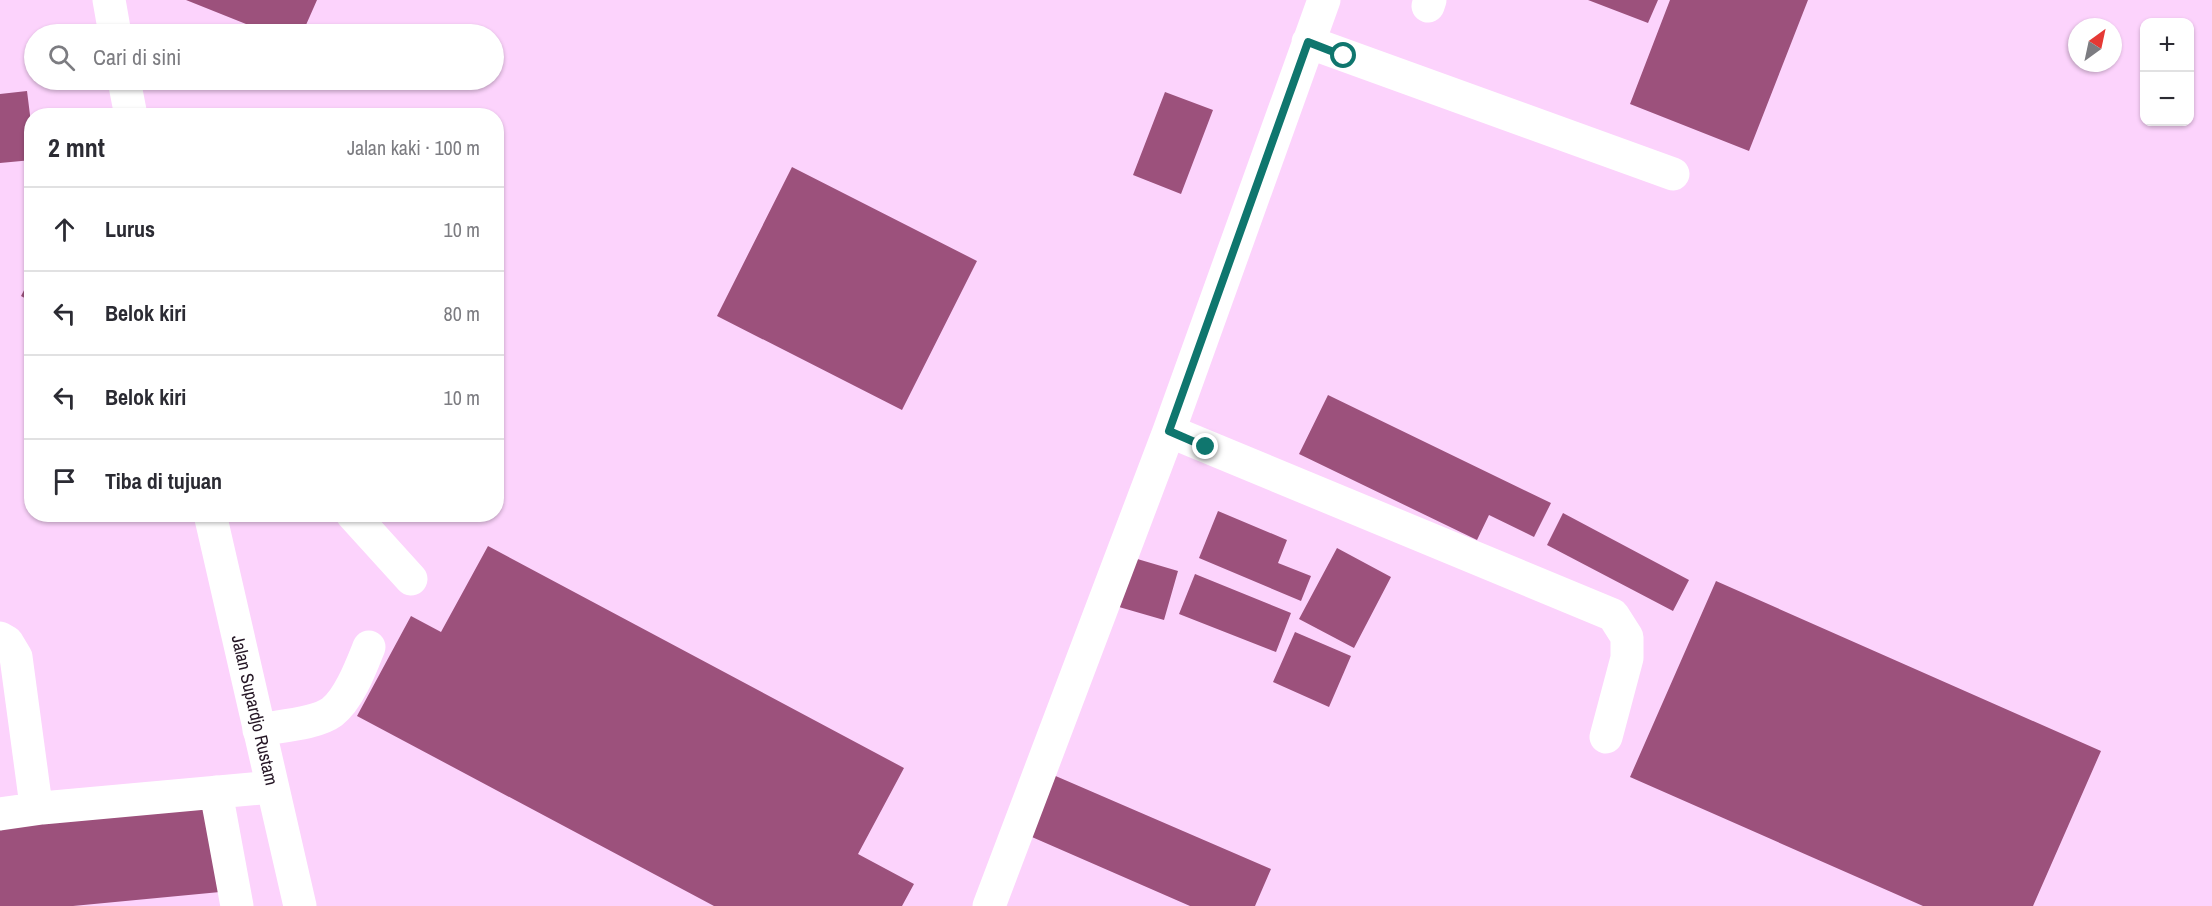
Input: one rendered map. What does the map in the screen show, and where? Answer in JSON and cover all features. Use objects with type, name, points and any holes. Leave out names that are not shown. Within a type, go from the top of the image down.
[{"type":"main road","points":[[109,0],[113,24]]},
{"type":"main road","points":[[989,906],[1169,431],[1324,0]]},
{"type":"main road","points":[[1308,42],[1673,174]]},
{"type":"main road","points":[[126,90],[129,108]]},
{"type":"main road","points":[[1169,431],[1613,615],[1627,637],[1627,658],[1606,737]]},
{"type":"main road","name":"Jalan Supardjo Rustam","points":[[212,522],[300,906]]},
{"type":"main road","points":[[359,522],[411,579]]},
{"type":"main road","points":[[0,638],[7,642],[16,657],[35,798],[42,808]]},
{"type":"main road","points":[[259,730],[317,719],[333,712],[354,683],[369,647]]},
{"type":"main road","points":[[0,814],[42,808],[272,787]]},
{"type":"main road","points":[[216,792],[237,906]]},
{"type":"building","points":[[186,0],[317,0],[306,24],[246,24]]},
{"type":"building","points":[[1588,0],[1658,0],[1648,23]]},
{"type":"building","points":[[1670,0],[1808,0],[1749,151],[1630,104]]},
{"type":"building","points":[[27,91],[29,108],[24,108],[24,161],[0,163],[0,94]]},
{"type":"building","points":[[1165,92],[1213,110],[1181,194],[1133,175]]},
{"type":"building","points":[[792,167],[977,261],[902,410],[717,316]]},
{"type":"building","points":[[1328,395],[1551,503],[1534,537],[1489,515],[1477,540],[1299,454]]},
{"type":"building","points":[[1218,511],[1287,540],[1278,563],[1311,576],[1301,601],[1199,558]]},
{"type":"building","points":[[1563,513],[1689,580],[1673,611],[1547,545]]},
{"type":"building","points":[[488,546],[904,768],[858,854],[914,884],[902,906],[714,906],[357,716],[411,616],[441,632]]},
{"type":"building","points":[[1337,548],[1391,577],[1354,648],[1299,619]]},
{"type":"building","points":[[1134,558],[1178,571],[1164,620],[1119,607]]},
{"type":"building","points":[[1195,574],[1291,613],[1276,652],[1179,614]]},
{"type":"building","points":[[1716,581],[2101,751],[2033,906],[1923,906],[1630,777]]},
{"type":"building","points":[[1295,632],[1351,656],[1329,707],[1273,682]]},
{"type":"building","points":[[1051,774],[1271,869],[1255,906],[1190,906],[1025,834]]},
{"type":"building","points":[[210,803],[220,892],[73,906],[0,906],[0,823]]},
{"type":"route","points":[[1206,447],[1169,431],[1308,42],[1344,56]]}]
